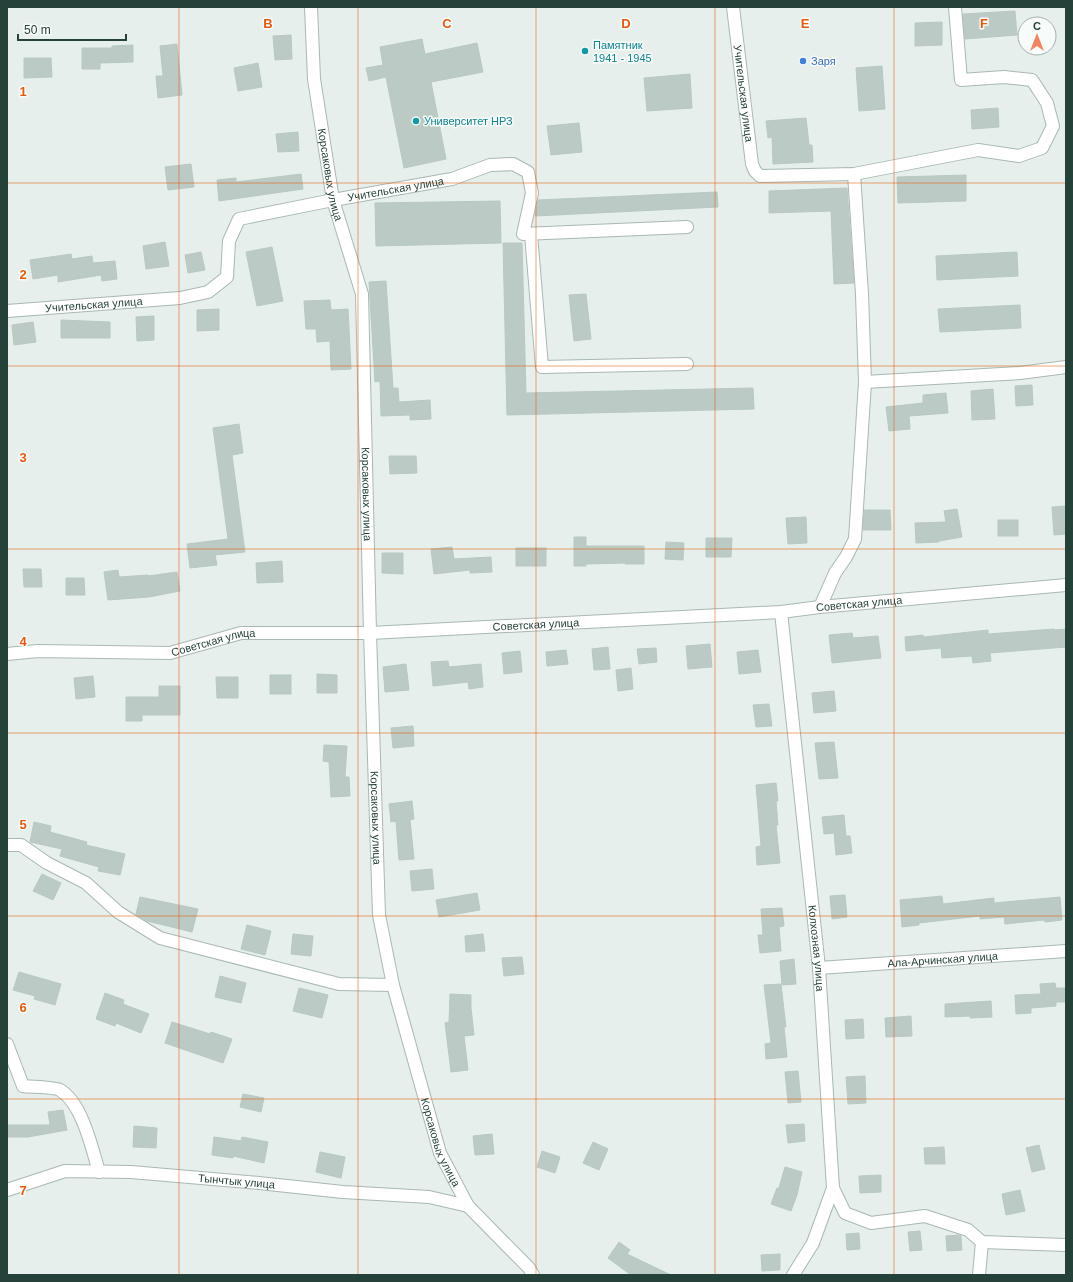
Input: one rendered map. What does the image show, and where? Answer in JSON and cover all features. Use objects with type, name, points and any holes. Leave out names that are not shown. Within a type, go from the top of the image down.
[{"type":"street","name":"Корсаковых улица","points":[[311,7],[314,79],[332,200],[362,294],[370,633],[379,915],[392,985],[440,1153],[468,1206],[529,1268],[533,1275]]},
{"type":"street","name":"Учительская улица","points":[[732,7],[752,164],[755,171],[760,176],[854,174]]},
{"type":"street","points":[[820,608],[835,573],[846,557],[855,539],[865,382],[862,294],[854,174],[978,150],[1019,156],[1042,148],[1053,126],[1047,103],[1032,80],[1004,77],[961,80],[955,7]]},
{"type":"street","name":"Учительская улица","points":[[7,311],[180,298],[208,292],[227,277],[229,241],[238,219],[332,200],[452,179],[490,165],[513,164],[528,172],[532,193],[523,234],[531,234]]},
{"type":"street","points":[[687,227],[531,234],[542,367],[687,364]]},
{"type":"street","points":[[865,382],[1020,373],[1066,367]]},
{"type":"street","name":"Советская улица","points":[[7,654],[38,650],[170,653],[241,633],[370,633],[781,612],[1066,585]]},
{"type":"street","name":"Колхозная улица","points":[[781,612],[819,968],[833,1188],[813,1243],[793,1275]]},
{"type":"street","points":[[7,845],[21,845],[47,863],[86,883],[118,912],[160,938],[339,984],[392,985]]},
{"type":"street","name":"Ала-Арчинская улица","points":[[819,968],[1066,951]]},
{"type":"street","points":[[7,1044],[23,1086],[59,1089],[76,1106],[90,1139],[99,1172]]},
{"type":"street","name":"Тынчтык улица","points":[[7,1190],[65,1171],[139,1173],[259,1182],[343,1192],[429,1197],[468,1206]]},
{"type":"street","points":[[833,1188],[845,1213],[870,1223],[925,1216],[968,1230],[982,1242],[1066,1245]]},
{"type":"street","points":[[979,1275],[982,1242]]},
{"type":"building","points":[[1015,11],[1017,35],[965,39],[963,14]]},
{"type":"building","points":[[942,22],[942,45],[915,46],[915,23]]},
{"type":"building","points":[[291,35],[292,59],[275,60],[273,36]]},
{"type":"building","name":"Университет НРЗ","points":[[422,39],[425,54],[477,43],[483,72],[431,82],[446,159],[404,168],[386,77],[369,81],[366,68],[383,65],[380,47]]},
{"type":"building","points":[[177,44],[182,95],[158,98],[156,76],[163,76],[160,46]]},
{"type":"building","points":[[133,45],[133,62],[100,63],[100,69],[82,69],[82,48],[112,48],[112,46]]},
{"type":"building","points":[[24,58],[51,58],[52,77],[24,78]]},
{"type":"building","points":[[258,63],[262,87],[238,91],[234,68]]},
{"type":"building","points":[[882,66],[885,109],[859,111],[856,68]]},
{"type":"building","points":[[690,74],[692,108],[647,111],[644,78]]},
{"type":"building","points":[[998,108],[999,127],[972,129],[971,110]]},
{"type":"building","points":[[806,118],[809,145],[812,145],[813,162],[773,164],[772,137],[768,138],[766,121]]},
{"type":"building","points":[[579,123],[582,152],[551,155],[547,126]]},
{"type":"building","points":[[298,132],[299,151],[278,152],[276,134]]},
{"type":"building","points":[[191,164],[194,187],[168,190],[165,167]]},
{"type":"building","points":[[301,174],[303,189],[219,201],[217,180],[236,178],[236,182]]},
{"type":"building","points":[[966,175],[966,201],[898,203],[897,177]]},
{"type":"building","points":[[847,188],[854,283],[834,284],[831,211],[769,213],[769,191]]},
{"type":"building","points":[[717,192],[718,207],[535,216],[538,200]]},
{"type":"building","points":[[500,201],[501,243],[376,246],[375,203]]},
{"type":"building","points":[[165,242],[169,266],[146,269],[143,246]]},
{"type":"building","points":[[503,243],[522,243],[526,393],[753,388],[754,409],[507,415]]},
{"type":"building","points":[[272,247],[283,301],[257,306],[246,252]]},
{"type":"building","points":[[201,252],[205,270],[188,273],[185,255]]},
{"type":"building","points":[[1017,252],[1018,276],[937,280],[936,256]]},
{"type":"building","points":[[71,254],[72,259],[92,256],[93,263],[115,261],[117,279],[102,281],[101,275],[58,282],[58,275],[33,279],[30,260]]},
{"type":"building","points":[[386,281],[393,388],[398,388],[399,402],[430,400],[431,419],[410,420],[410,415],[381,416],[380,381],[375,382],[369,282]]},
{"type":"building","points":[[586,294],[591,339],[574,341],[569,295]]},
{"type":"building","points":[[330,300],[331,310],[348,309],[351,369],[331,370],[330,341],[317,342],[316,329],[306,329],[304,301]]},
{"type":"building","points":[[1020,305],[1021,328],[940,332],[938,309]]},
{"type":"building","points":[[219,309],[219,330],[197,331],[197,310]]},
{"type":"building","points":[[154,316],[154,340],[137,341],[136,317]]},
{"type":"building","points":[[61,320],[110,322],[110,338],[61,338]]},
{"type":"building","points":[[33,322],[36,342],[14,345],[12,325]]},
{"type":"building","points":[[1032,385],[1033,405],[1016,406],[1015,386]]},
{"type":"building","points":[[993,389],[995,419],[972,420],[971,391]]},
{"type":"building","points":[[946,393],[948,413],[909,416],[910,429],[889,431],[886,407],[923,403],[923,395]]},
{"type":"building","points":[[239,424],[243,453],[232,455],[245,552],[215,555],[217,565],[190,568],[187,544],[228,539],[213,428]]},
{"type":"building","points":[[389,456],[416,456],[417,473],[390,474]]},
{"type":"building","points":[[1066,506],[1066,534],[1054,535],[1052,507]]},
{"type":"building","points":[[957,509],[962,537],[939,542],[916,543],[915,523],[946,522],[944,511]]},
{"type":"building","points":[[864,510],[890,510],[891,530],[863,530]]},
{"type":"building","points":[[806,517],[807,543],[788,544],[786,518]]},
{"type":"building","points":[[998,520],[1018,520],[1018,536],[998,536]]},
{"type":"building","points":[[574,537],[586,537],[586,546],[644,546],[644,564],[586,564],[586,566],[574,566]]},
{"type":"building","points":[[706,538],[732,538],[731,557],[706,557]]},
{"type":"building","points":[[666,542],[684,543],[683,560],[665,559]]},
{"type":"building","points":[[452,547],[454,559],[491,557],[492,572],[470,573],[470,570],[434,574],[431,549]]},
{"type":"building","points":[[516,548],[546,548],[546,566],[516,566]]},
{"type":"building","points":[[382,553],[403,553],[403,574],[382,573]]},
{"type":"building","points":[[282,561],[283,582],[257,583],[256,563]]},
{"type":"building","points":[[23,569],[41,569],[42,587],[24,587]]},
{"type":"building","points":[[118,570],[119,577],[148,576],[177,572],[180,591],[149,597],[108,600],[104,572]]},
{"type":"building","points":[[66,578],[84,578],[85,595],[66,595]]},
{"type":"building","points":[[1066,629],[1066,647],[990,653],[991,661],[973,663],[972,656],[942,658],[941,648],[906,651],[905,637],[923,635],[924,637],[988,630],[988,634]]},
{"type":"building","points":[[852,633],[853,638],[878,636],[881,658],[832,663],[829,635]]},
{"type":"building","points":[[710,644],[712,667],[688,669],[686,646]]},
{"type":"building","points":[[608,647],[610,669],[594,670],[592,649]]},
{"type":"building","points":[[656,648],[657,662],[639,664],[637,649]]},
{"type":"building","points":[[566,650],[568,664],[547,666],[546,652]]},
{"type":"building","points":[[758,650],[761,672],[739,674],[737,652]]},
{"type":"building","points":[[520,651],[522,672],[504,674],[502,653]]},
{"type":"building","points":[[448,661],[449,667],[481,664],[483,687],[469,689],[468,682],[433,686],[431,662]]},
{"type":"building","points":[[406,664],[409,690],[385,692],[383,667]]},
{"type":"building","points":[[631,668],[633,689],[618,691],[616,670]]},
{"type":"building","points":[[317,674],[337,675],[337,693],[317,693]]},
{"type":"building","points":[[270,675],[291,675],[291,694],[270,694]]},
{"type":"building","points":[[93,676],[95,697],[76,699],[74,678]]},
{"type":"building","points":[[216,677],[238,677],[238,698],[217,698]]},
{"type":"building","points":[[159,686],[180,686],[180,715],[142,715],[142,721],[126,721],[126,697],[159,697]]},
{"type":"building","points":[[834,691],[836,711],[814,713],[812,693]]},
{"type":"building","points":[[769,704],[772,726],[756,727],[753,705]]},
{"type":"building","points":[[413,726],[414,746],[393,748],[391,728]]},
{"type":"building","points":[[834,742],[838,778],[819,779],[815,743]]},
{"type":"building","points":[[324,745],[347,746],[345,777],[349,777],[350,796],[331,797],[329,762],[323,761]]},
{"type":"building","points":[[776,783],[778,825],[776,825],[780,863],[757,865],[756,847],[761,846],[756,785]]},
{"type":"building","points":[[412,801],[414,819],[410,820],[414,859],[399,860],[396,821],[391,822],[389,804]]},
{"type":"building","points":[[844,815],[846,836],[850,836],[852,853],[836,855],[834,833],[824,834],[822,817]]},
{"type":"building","points":[[34,822],[51,826],[50,832],[87,842],[86,845],[125,854],[120,875],[98,871],[99,867],[60,856],[62,849],[30,842]]},
{"type":"building","points":[[432,869],[434,889],[412,891],[410,871]]},
{"type":"building","points":[[42,874],[61,883],[53,900],[33,891]]},
{"type":"building","points":[[477,893],[480,910],[439,917],[436,900]]},
{"type":"building","points":[[845,895],[847,917],[832,919],[830,896]]},
{"type":"building","points":[[942,896],[943,904],[994,898],[994,903],[1060,897],[1062,920],[1045,922],[1044,920],[1005,924],[1004,917],[980,919],[980,916],[919,923],[919,925],[902,927],[900,900]]},
{"type":"building","points":[[140,897],[198,909],[192,932],[147,921],[136,914]]},
{"type":"building","points":[[782,908],[784,926],[779,927],[781,951],[760,953],[758,935],[763,935],[761,909]]},
{"type":"building","points":[[247,925],[271,931],[265,955],[241,949]]},
{"type":"building","points":[[293,934],[313,936],[311,956],[291,954]]},
{"type":"building","points":[[483,934],[485,951],[466,952],[465,936]]},
{"type":"building","points":[[522,957],[524,974],[504,976],[502,958]]},
{"type":"building","points":[[794,959],[796,984],[782,985],[780,961]]},
{"type":"building","points":[[19,972],[61,984],[55,1005],[34,999],[35,996],[13,990]]},
{"type":"building","points":[[220,976],[246,983],[241,1003],[215,997]]},
{"type":"building","points":[[1055,983],[1056,988],[1066,988],[1066,1002],[1056,1002],[1056,1006],[1031,1008],[1031,1013],[1016,1014],[1015,995],[1041,994],[1040,984]]},
{"type":"building","points":[[781,984],[786,1027],[784,1027],[787,1057],[766,1059],[765,1044],[771,1043],[764,985]]},
{"type":"building","points":[[299,988],[328,995],[322,1018],[293,1011]]},
{"type":"building","points":[[105,993],[124,1000],[123,1004],[149,1014],[141,1033],[116,1023],[115,1026],[96,1019]]},
{"type":"building","points":[[450,994],[471,995],[474,1035],[464,1036],[468,1070],[451,1072],[445,1023],[449,1022]]},
{"type":"building","points":[[991,1001],[992,1017],[945,1017],[945,1004]]},
{"type":"building","points":[[911,1016],[912,1036],[886,1037],[885,1018]]},
{"type":"building","points":[[863,1019],[864,1038],[846,1039],[845,1020]]},
{"type":"building","points":[[172,1022],[232,1039],[223,1063],[165,1043]]},
{"type":"building","points":[[798,1071],[801,1102],[788,1103],[785,1072]]},
{"type":"building","points":[[865,1076],[866,1103],[848,1104],[846,1077]]},
{"type":"building","points":[[243,1094],[264,1098],[261,1112],[240,1107]]},
{"type":"building","points":[[63,1110],[67,1130],[28,1137],[7,1137],[7,1125],[50,1125],[48,1112]]},
{"type":"building","points":[[804,1124],[805,1141],[788,1143],[786,1125]]},
{"type":"building","points":[[134,1126],[157,1128],[156,1148],[133,1147]]},
{"type":"building","points":[[492,1134],[494,1154],[475,1155],[473,1136]]},
{"type":"building","points":[[214,1137],[241,1141],[242,1137],[268,1142],[264,1163],[233,1156],[233,1158],[212,1155]]},
{"type":"building","points":[[593,1142],[608,1149],[599,1170],[583,1163]]},
{"type":"building","points":[[1039,1145],[1045,1169],[1032,1172],[1026,1148]]},
{"type":"building","points":[[944,1147],[945,1164],[925,1164],[924,1148]]},
{"type":"building","points":[[542,1151],[560,1157],[555,1173],[537,1167]]},
{"type":"building","points":[[320,1152],[345,1157],[341,1178],[316,1172]]},
{"type":"building","points":[[785,1167],[802,1172],[797,1195],[791,1211],[771,1204],[777,1188],[779,1188]]},
{"type":"building","points":[[881,1175],[881,1192],[860,1193],[859,1176]]},
{"type":"building","points":[[1020,1190],[1025,1211],[1006,1215],[1002,1194]]},
{"type":"building","points":[[920,1231],[922,1250],[910,1251],[908,1232]]},
{"type":"building","points":[[859,1233],[860,1249],[847,1250],[846,1234]]},
{"type":"building","points":[[946,1236],[961,1236],[962,1250],[947,1251]]},
{"type":"building","points":[[619,1242],[630,1250],[627,1254],[671,1275],[631,1275],[608,1258]]},
{"type":"building","points":[[780,1254],[780,1270],[762,1271],[761,1255]]},
{"type":"place","name":"Памятник 1941 - 1945","points":[[585,51]]},
{"type":"place","name":"Заря","points":[[803,61]]},
{"type":"place","name":"Университет НРЗ","points":[[416,121]]}]
